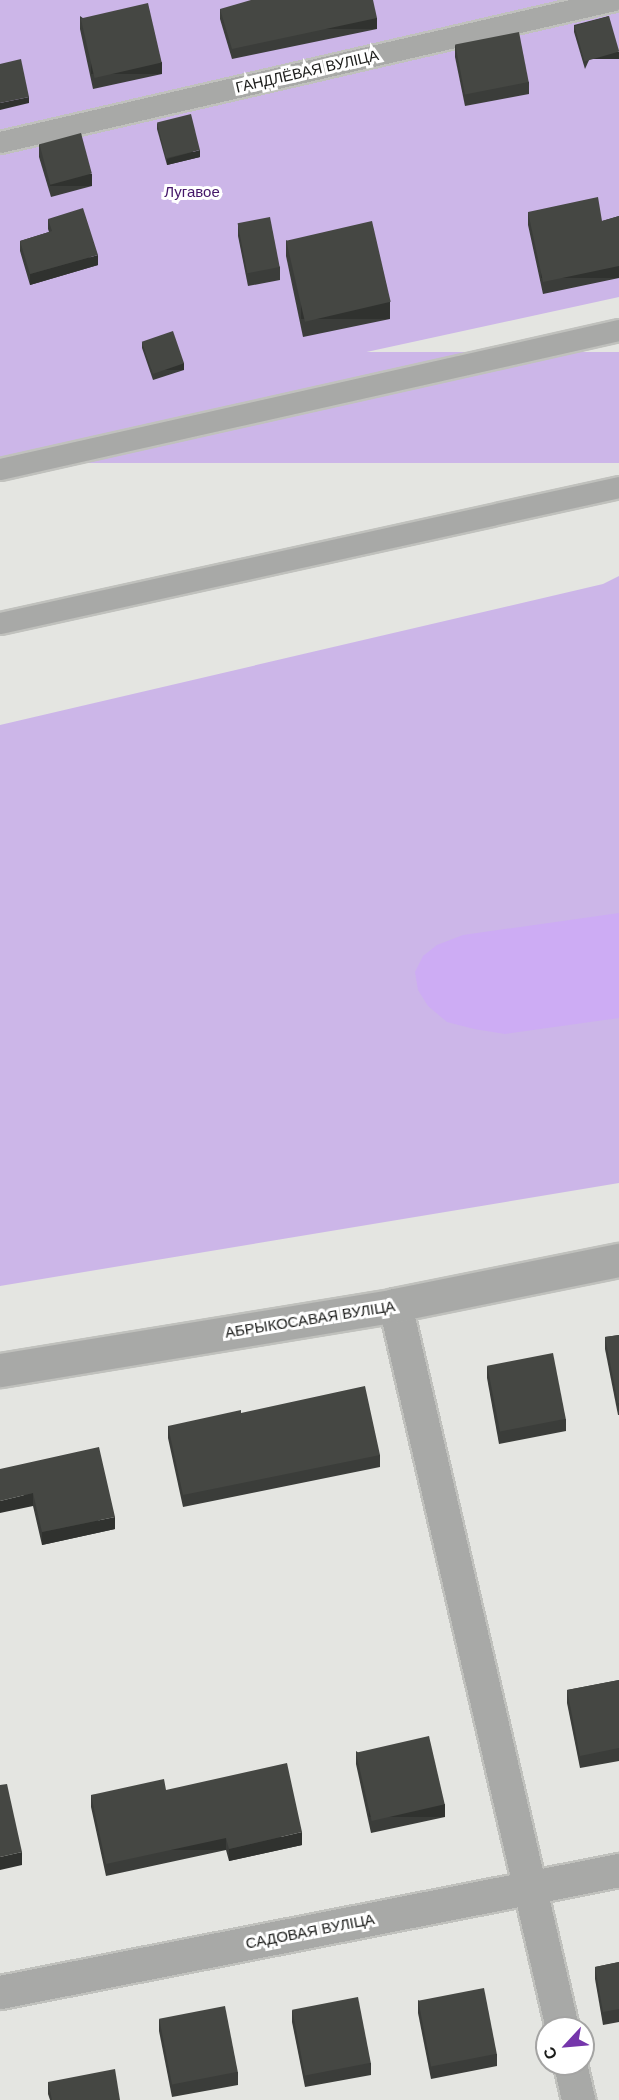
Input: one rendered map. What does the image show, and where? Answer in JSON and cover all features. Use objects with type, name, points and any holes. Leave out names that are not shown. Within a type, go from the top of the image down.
[{"type":"street","name":"АБРЫКОСАВАЯ ВУЛІЦА","points":[[0,1370],[395,1305],[619,1260]]},
{"type":"street","points":[[395,1305],[559,2016]]},
{"type":"street","name":"САДОВАЯ ВУЛІЦА","points":[[0,1992],[619,1870]]},
{"type":"street","points":[[573,2076],[578,2100]]},
{"type":"lane","name":"ГАНДЛЁВАЯ ВУЛІЦА","points":[[0,142],[614,0]]},
{"type":"lane","points":[[0,469],[619,330]]},
{"type":"lane","points":[[0,623],[619,488]]},
{"type":"green space","name":"Лугавое","points":[[0,0],[619,0],[619,297],[0,432]]},
{"type":"green space","points":[[0,352],[619,352],[619,463],[0,463]]},
{"type":"green space","points":[[619,576],[619,1183],[0,1286],[0,725],[603,584]]},
{"type":"shaded area","points":[[619,913],[619,1018],[505,1034],[447,1022],[428,1006],[418,990],[415,972],[423,956],[437,945],[463,935]]},
{"type":"building","points":[[251,0],[373,0],[377,18],[232,49],[220,9]]},
{"type":"building","points":[[148,3],[162,62],[94,78],[81,19]]},
{"type":"building","points":[[609,16],[619,52],[585,61],[574,26]]},
{"type":"building","points":[[519,32],[529,82],[465,94],[455,44]]},
{"type":"building","points":[[21,59],[29,97],[0,103],[0,64]]},
{"type":"building","points":[[191,114],[200,150],[166,158],[157,122]]},
{"type":"building","points":[[81,133],[92,174],[50,185],[39,144]]},
{"type":"building","points":[[598,197],[602,221],[619,216],[619,266],[543,282],[528,212]]},
{"type":"building","points":[[83,208],[98,255],[30,274],[20,241],[52,231],[48,219]]},
{"type":"building","points":[[270,217],[280,267],[247,273],[238,223]]},
{"type":"building","points":[[372,221],[391,302],[305,322],[286,241]]},
{"type":"building","points":[[173,331],[184,363],[153,374],[142,342]]},
{"type":"building","points":[[619,1335],[619,1403],[618,1403],[605,1337]]},
{"type":"building","points":[[553,1353],[566,1419],[500,1432],[487,1366]]},
{"type":"building","points":[[365,1386],[380,1455],[183,1495],[168,1426]]},
{"type":"building","points":[[99,1447],[115,1517],[42,1532],[33,1493],[0,1501],[0,1469]]},
{"type":"building","points":[[619,1680],[619,1748],[580,1756],[567,1690]]},
{"type":"building","points":[[429,1736],[445,1804],[372,1821],[356,1753]]},
{"type":"building","points":[[287,1763],[302,1832],[229,1849],[226,1838],[106,1864],[91,1795],[164,1779],[166,1790]]},
{"type":"building","points":[[7,1784],[22,1852],[0,1857],[0,1785]]},
{"type":"building","points":[[619,1962],[619,2009],[603,2012],[595,1967]]},
{"type":"building","points":[[484,1988],[497,2054],[431,2067],[418,2001]]},
{"type":"building","points":[[358,1997],[371,2063],[305,2076],[292,2010]]},
{"type":"building","points":[[225,2006],[238,2072],[172,2085],[159,2019]]},
{"type":"building","points":[[115,2069],[120,2100],[52,2100],[48,2082]]}]
